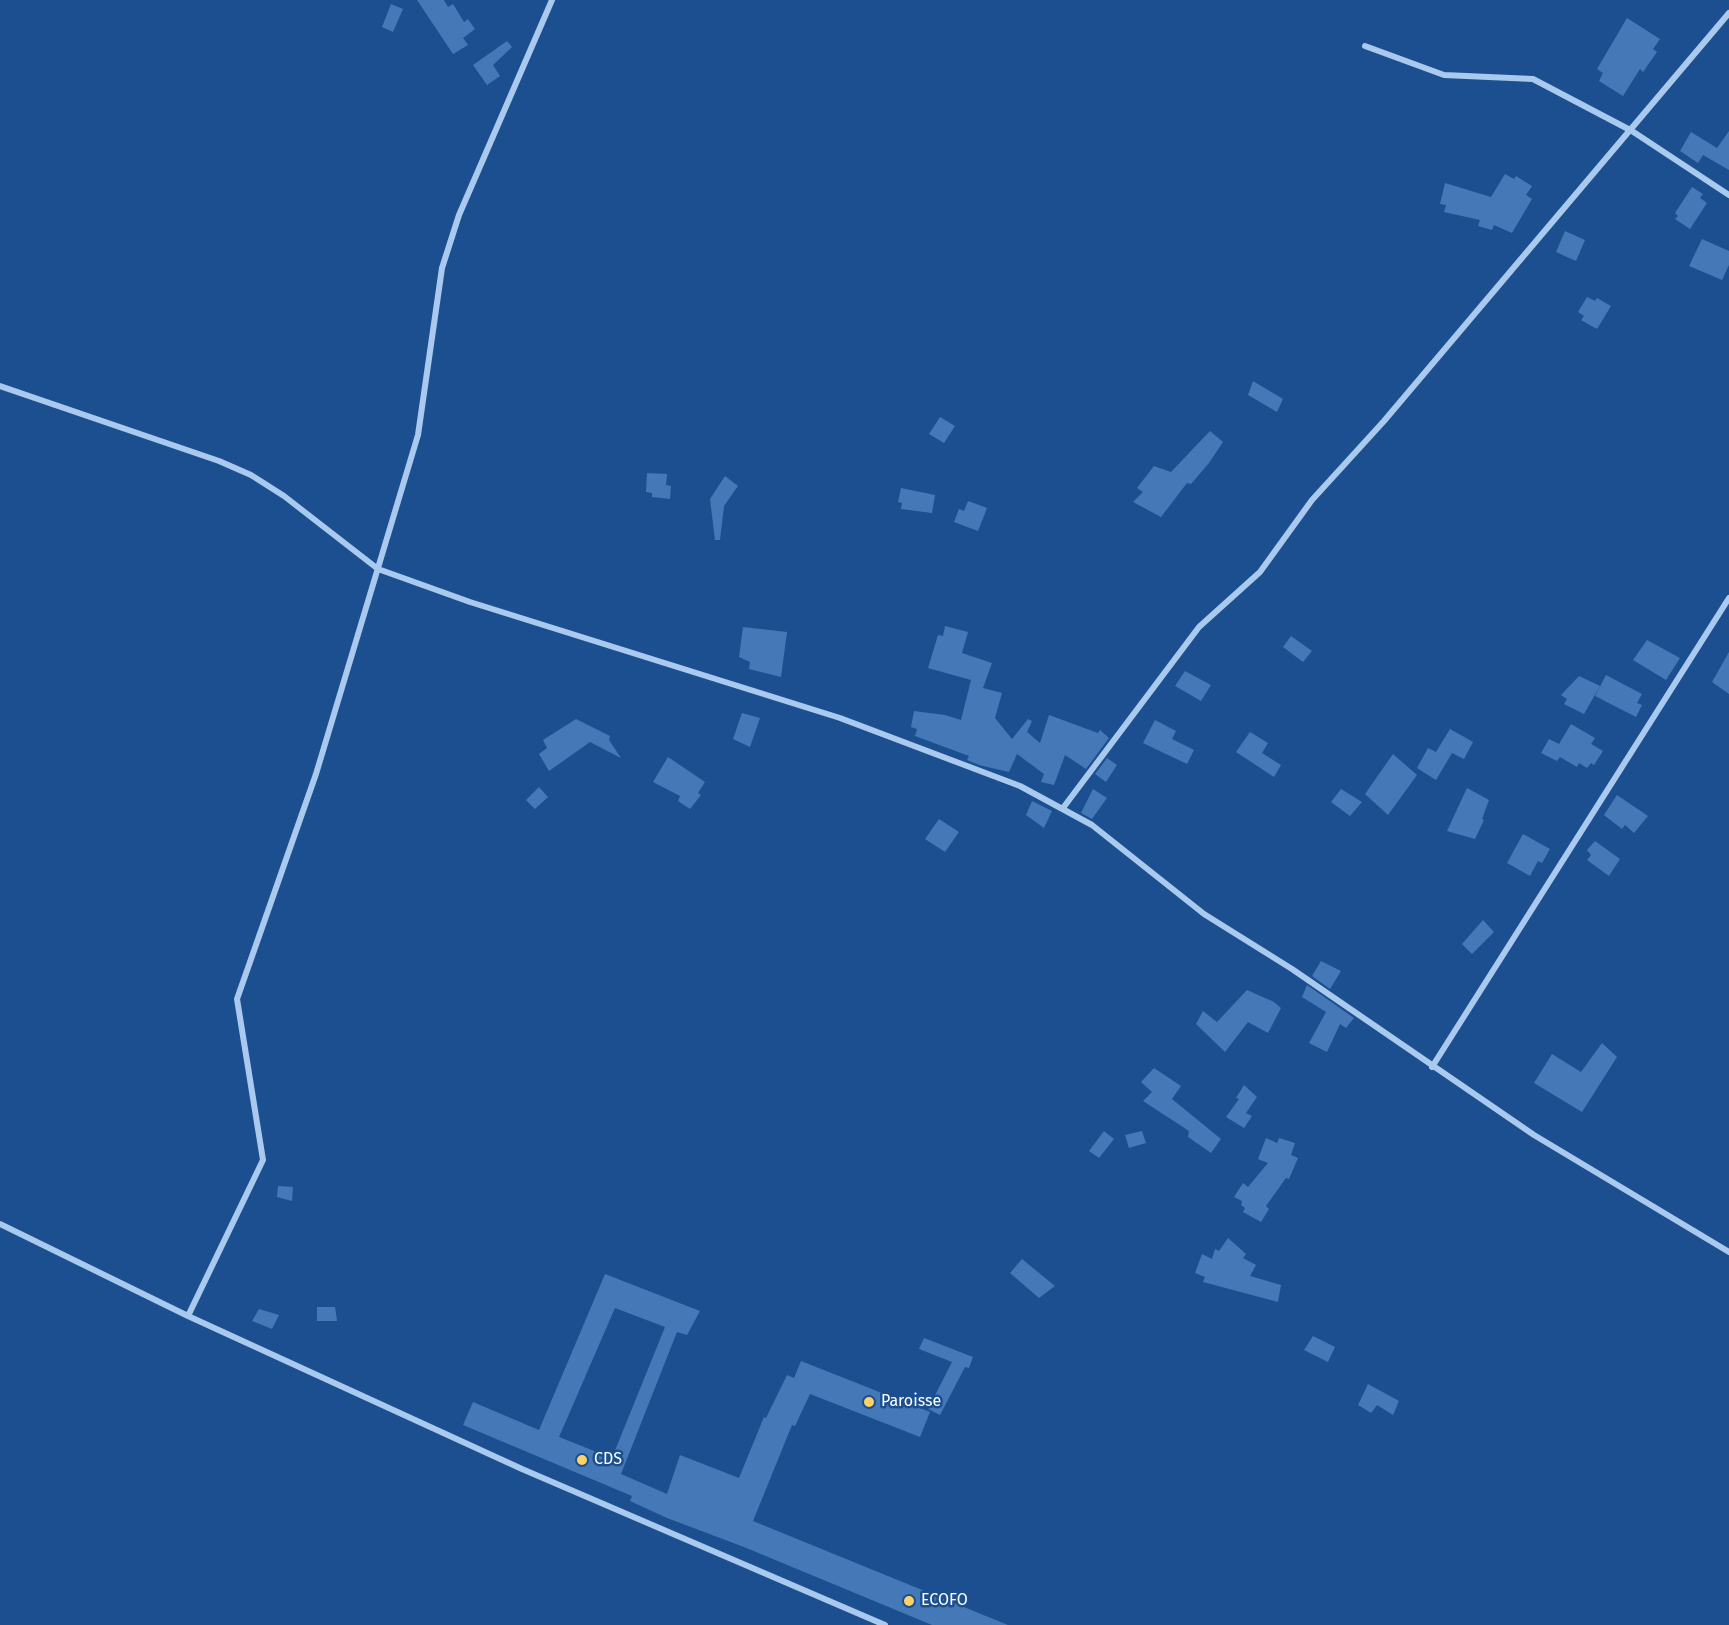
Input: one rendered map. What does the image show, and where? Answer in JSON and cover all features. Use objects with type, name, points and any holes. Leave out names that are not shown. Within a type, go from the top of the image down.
[{"type":"street","points":[[188,1316],[263,1160],[237,999],[316,774],[418,435],[442,268],[459,215],[552,0]]},
{"type":"street","points":[[1064,808],[1198,627],[1260,572],[1312,500],[1392,412],[1632,131],[1729,13]]},
{"type":"street","points":[[1365,46],[1444,75],[1533,79],[1632,131],[1729,195]]},
{"type":"street","points":[[0,386],[219,461],[251,475],[284,496],[378,569],[470,602],[840,718],[946,756],[1020,786],[1064,808],[1092,825],[1204,914],[1292,969],[1432,1067],[1534,1135],[1729,1252]]},
{"type":"street","points":[[1432,1067],[1729,598]]},
{"type":"street","points":[[0,1224],[188,1316],[522,1469],[885,1625]]},
{"type":"building","points":[[417,0],[444,0],[448,7],[453,4],[464,22],[468,19],[475,29],[463,38],[468,45],[453,54]]},
{"type":"building","points":[[391,4],[403,9],[393,32],[382,27]]},
{"type":"building","points":[[1627,18],[1660,39],[1653,49],[1657,52],[1643,72],[1640,69],[1623,96],[1599,81],[1603,73],[1597,69]]},
{"type":"building","points":[[507,41],[512,47],[493,65],[500,76],[487,85],[473,65]]},
{"type":"building","points":[[1729,131],[1729,170],[1703,155],[1698,163],[1680,151],[1691,132],[1717,148]]},
{"type":"building","points":[[1505,174],[1514,179],[1516,176],[1532,186],[1526,195],[1532,199],[1512,233],[1494,225],[1492,230],[1478,226],[1480,220],[1444,212],[1446,205],[1440,204],[1445,183],[1491,197]]},
{"type":"building","points":[[1692,187],[1703,194],[1700,198],[1707,203],[1690,229],[1675,219],[1678,216],[1675,213]]},
{"type":"building","points":[[1565,231],[1585,240],[1576,261],[1556,252]]},
{"type":"building","points":[[1702,239],[1729,251],[1729,265],[1722,280],[1689,266]]},
{"type":"building","points":[[1587,297],[1595,301],[1597,298],[1611,306],[1597,329],[1581,320],[1584,316],[1578,312]]},
{"type":"building","points":[[1253,381],[1283,399],[1277,412],[1248,395]]},
{"type":"building","points":[[940,417],[955,426],[944,443],[929,434]]},
{"type":"building","points":[[1210,431],[1223,442],[1209,463],[1191,484],[1187,483],[1161,517],[1133,502],[1143,492],[1137,488],[1154,466],[1171,472]]},
{"type":"building","points":[[647,473],[667,474],[666,485],[671,486],[670,499],[652,497],[652,493],[646,492]]},
{"type":"building","points":[[725,476],[738,486],[724,506],[720,540],[715,540],[710,499]]},
{"type":"building","points":[[901,488],[935,495],[932,513],[901,509],[902,503],[898,502]]},
{"type":"building","points":[[968,501],[987,508],[978,531],[954,522],[959,509],[964,511]]},
{"type":"building","points":[[945,626],[968,632],[962,653],[992,663],[983,688],[1002,693],[995,718],[1012,739],[1028,719],[1032,721],[1027,732],[1040,743],[1049,715],[1098,733],[1100,730],[1109,738],[1086,769],[1065,755],[1054,785],[1041,782],[1044,774],[1017,754],[1009,772],[979,765],[967,760],[969,756],[915,736],[917,729],[911,727],[914,711],[945,715],[961,720],[971,680],[928,668],[938,635],[943,636]]},
{"type":"building","points":[[743,627],[787,632],[781,677],[749,669],[750,662],[739,657]]},
{"type":"building","points":[[1291,636],[1312,651],[1303,662],[1283,647]]},
{"type":"building","points":[[1647,640],[1680,658],[1666,680],[1633,660]]},
{"type":"building","points":[[1729,652],[1729,694],[1712,682]]},
{"type":"building","points":[[1185,671],[1211,685],[1201,701],[1175,686]]},
{"type":"building","points":[[1606,675],[1642,694],[1637,703],[1642,705],[1636,717],[1595,696]]},
{"type":"building","points":[[1579,676],[1600,686],[1584,714],[1564,704],[1567,699],[1561,695]]},
{"type":"building","points":[[742,713],[760,718],[750,747],[733,739]]},
{"type":"building","points":[[576,719],[610,736],[609,740],[621,758],[590,742],[549,771],[539,754],[547,748],[543,740]]},
{"type":"building","points":[[1155,720],[1176,731],[1172,739],[1194,750],[1187,764],[1143,743]]},
{"type":"building","points":[[1571,724],[1595,738],[1591,744],[1603,751],[1594,765],[1591,763],[1587,768],[1579,763],[1577,767],[1560,757],[1557,761],[1541,753],[1549,739],[1559,744]]},
{"type":"building","points":[[1450,729],[1473,742],[1464,759],[1452,753],[1436,780],[1417,768],[1428,748],[1436,752]]},
{"type":"building","points":[[1250,732],[1268,743],[1262,753],[1281,765],[1274,777],[1236,752]]},
{"type":"building","points":[[1393,754],[1417,775],[1388,815],[1365,794]]},
{"type":"building","points":[[668,757],[705,782],[698,793],[701,795],[690,809],[678,801],[680,796],[653,782]]},
{"type":"building","points":[[1107,758],[1117,765],[1106,782],[1095,774]]},
{"type":"building","points":[[539,787],[548,797],[535,809],[526,800]]},
{"type":"building","points":[[1467,788],[1489,800],[1482,819],[1484,820],[1475,839],[1447,831]]},
{"type":"building","points":[[1093,789],[1107,798],[1092,819],[1081,813]]},
{"type":"building","points":[[1341,789],[1362,802],[1350,816],[1331,802]]},
{"type":"building","points":[[1617,795],[1648,816],[1634,833],[1625,825],[1622,829],[1604,815]]},
{"type":"building","points":[[1032,801],[1052,811],[1044,828],[1026,815]]},
{"type":"building","points":[[939,819],[959,832],[945,852],[925,839]]},
{"type":"building","points":[[1523,834],[1550,849],[1542,863],[1538,861],[1530,876],[1507,863]]},
{"type":"building","points":[[1595,841],[1620,859],[1609,876],[1587,860],[1591,855],[1587,850]]},
{"type":"building","points":[[1483,920],[1494,932],[1472,954],[1462,944]]},
{"type":"building","points":[[1321,961],[1341,971],[1330,989],[1312,976]]},
{"type":"building","points":[[1307,985],[1354,1018],[1346,1028],[1340,1024],[1327,1052],[1309,1043],[1326,1012],[1302,997]]},
{"type":"building","points":[[1247,990],[1274,1002],[1281,1008],[1268,1033],[1248,1022],[1225,1052],[1196,1024],[1203,1011],[1217,1022]]},
{"type":"building","points":[[1602,1043],[1617,1057],[1582,1112],[1534,1083],[1552,1054],[1581,1072]]},
{"type":"building","points":[[1154,1068],[1181,1086],[1172,1099],[1221,1139],[1211,1153],[1188,1137],[1189,1131],[1143,1101],[1152,1092],[1141,1082]]},
{"type":"building","points":[[1244,1085],[1257,1097],[1246,1113],[1252,1116],[1244,1128],[1226,1117],[1239,1099],[1236,1098]]},
{"type":"building","points":[[1104,1131],[1114,1139],[1099,1158],[1089,1151]]},
{"type":"building","points":[[1142,1131],[1146,1143],[1129,1148],[1125,1135]]},
{"type":"building","points":[[1266,1138],[1277,1143],[1279,1138],[1295,1143],[1291,1155],[1298,1158],[1289,1179],[1286,1178],[1266,1206],[1269,1209],[1261,1222],[1243,1212],[1245,1208],[1241,1205],[1242,1201],[1234,1197],[1243,1183],[1248,1187],[1268,1163],[1258,1159]]},
{"type":"building","points":[[278,1186],[293,1187],[292,1201],[277,1197]]},
{"type":"building","points":[[1228,1238],[1246,1254],[1243,1258],[1256,1265],[1250,1276],[1281,1285],[1278,1302],[1203,1282],[1205,1277],[1195,1273],[1202,1254],[1212,1259],[1215,1249],[1219,1251]]},
{"type":"building","points":[[1022,1259],[1055,1286],[1039,1298],[1010,1273]]},
{"type":"building","points":[[605,1274],[700,1311],[687,1335],[677,1332],[621,1474],[667,1494],[680,1455],[739,1478],[764,1417],[766,1418],[787,1375],[794,1378],[801,1361],[930,1412],[920,1437],[810,1394],[795,1426],[792,1425],[753,1521],[1008,1625],[932,1625],[744,1547],[667,1518],[630,1501],[632,1496],[463,1425],[473,1402],[539,1430]],"holes":[[[615,1308],[665,1327],[612,1458],[559,1437]]]},
{"type":"building","points":[[317,1307],[335,1307],[337,1321],[317,1321]]},
{"type":"building","points":[[259,1309],[279,1315],[272,1329],[252,1321]]},
{"type":"building","points":[[1313,1336],[1335,1347],[1328,1362],[1304,1350]]},
{"type":"building","points":[[924,1338],[973,1357],[969,1368],[965,1367],[940,1415],[928,1409],[952,1362],[919,1349]]},
{"type":"building","points":[[1368,1384],[1399,1401],[1393,1415],[1377,1405],[1371,1413],[1358,1405]]},
{"type":"place","name":"Paroisse","points":[[869,1402]]},
{"type":"place","name":"CDS","points":[[582,1460]]},
{"type":"place","name":"ECOFO","points":[[909,1601]]}]
